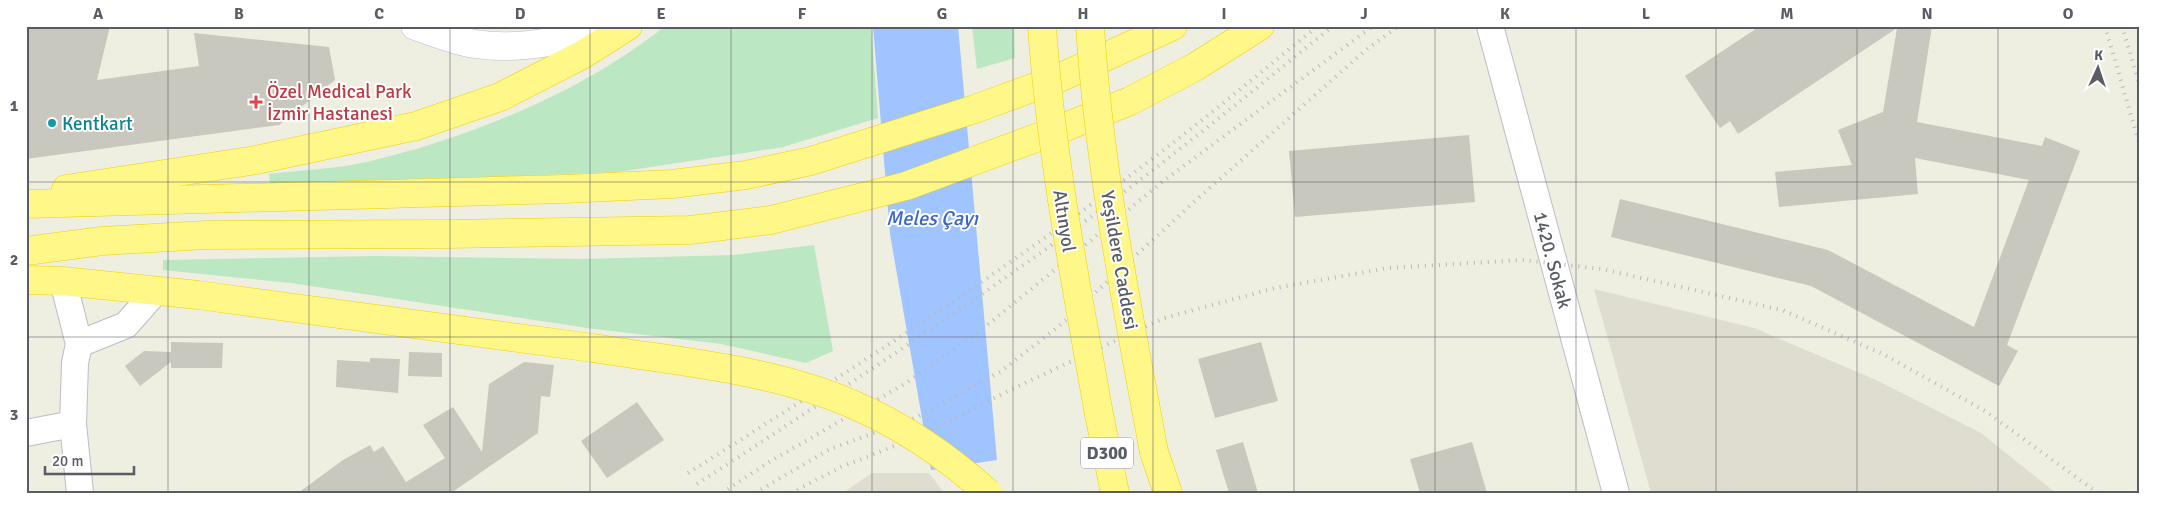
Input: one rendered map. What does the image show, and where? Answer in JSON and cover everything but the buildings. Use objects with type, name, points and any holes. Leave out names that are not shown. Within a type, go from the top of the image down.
[{"type":"highway","points":[[26,197],[69,188],[256,160],[416,126],[500,98],[582,55],[628,26]]},
{"type":"highway","name":"Altınyol","points":[[1042,26],[1047,94],[1059,184],[1099,414],[1115,493]]},
{"type":"highway","name":"Yeşildere Caddesi","points":[[1090,26],[1099,129],[1109,200],[1162,493]]},
{"type":"highway","points":[[26,204],[672,184],[746,175],[811,161],[975,110],[1059,78],[1172,26]]},
{"type":"highway","points":[[26,251],[102,241],[206,235],[690,230],[771,220],[906,186],[1130,101],[1195,66],[1260,26]]},
{"type":"highway","points":[[26,280],[63,281],[156,290],[593,348],[719,368],[784,382],[852,404],[902,430],[959,467],[988,493]]},
{"type":"highway","points":[[1154,452],[1168,493]]},
{"type":"street","points":[[415,26],[453,31],[472,44],[496,47],[555,41],[616,26]]},
{"type":"street","name":"1420. Sokak","points":[[1490,26],[1616,493]]},
{"type":"street","points":[[63,281],[79,344],[75,363],[73,424],[80,493]]},
{"type":"street","points":[[79,344],[126,325],[156,290]]},
{"type":"street","points":[[26,433],[73,424]]},
{"type":"shaded area","points":[[1594,289],[1754,328],[1876,380],[1981,433],[2056,493],[1651,493]]},
{"type":"shaded area","points":[[872,473],[929,473],[944,493],[843,493]]},
{"type":"green space","points":[[665,26],[871,26],[878,118],[783,147],[618,172],[446,179],[271,191],[269,174],[331,168],[367,162],[445,140],[524,110],[598,72],[633,50]]},
{"type":"green space","points":[[972,26],[1014,26],[1015,58],[977,69]]},
{"type":"green space","points":[[814,245],[833,351],[806,363],[721,344],[587,328],[291,283],[163,270],[163,260],[375,256],[582,259],[734,255]]},
{"type":"water","name":"Meles Çayı","points":[[873,26],[958,26],[997,460],[931,470],[890,234]]},
{"type":"railway","points":[[688,473],[879,351],[1005,266],[1188,131],[1318,26]]},
{"type":"railway","points":[[697,484],[975,299],[1066,235],[1168,159],[1333,26]]},
{"type":"railway","points":[[722,493],[766,464],[906,383],[986,326],[1166,179],[1373,26]]},
{"type":"railway","points":[[755,493],[830,449],[915,418],[1000,372],[1058,327],[1194,202],[1367,49],[1399,26]]},
{"type":"railway","points":[[2105,26],[2140,146]]},
{"type":"railway","points":[[2122,26],[2140,86]]},
{"type":"railway","points":[[791,493],[841,467],[920,436],[1008,391],[1164,318],[1275,288],[1388,268],[1522,260],[1602,269],[1782,310],[1883,354],[1985,411],[2098,493]]},
{"type":"place","name":"Özel Medical Park İzmir Hastanesi","points":[[256,102]]},
{"type":"place","name":"Kentkart","points":[[52,123]]}]
